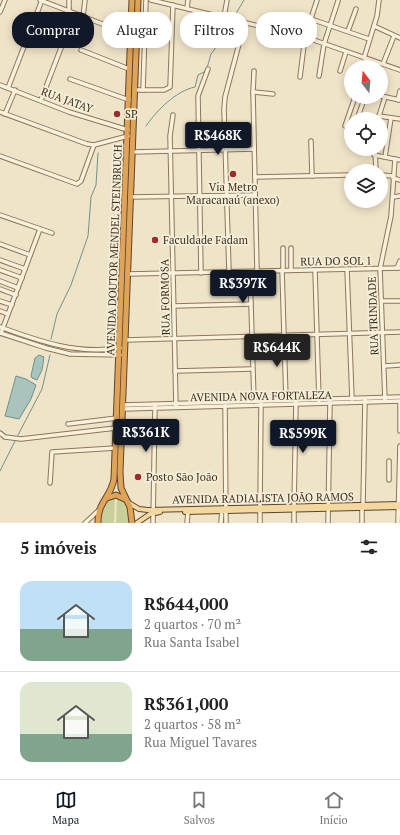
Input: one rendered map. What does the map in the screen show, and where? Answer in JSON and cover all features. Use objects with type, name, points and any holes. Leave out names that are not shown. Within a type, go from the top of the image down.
[{"type":"highway","name":"AVENIDA DOUTOR MENDEL STEINBRUCH","points":[[132,0],[132,12]]},
{"type":"highway","name":"AVENIDA DOUTOR MENDEL STEINBRUCH","points":[[132,523],[131,510],[121,488],[120,472],[138,0]]},
{"type":"highway","name":"AVENIDA DOUTOR MENDEL STEINBRUCH","points":[[99,510],[112,490],[113,484],[120,355],[130,48]]},
{"type":"highway","points":[[105,499],[116,495],[128,501]]},
{"type":"highway","points":[[98,523],[99,510]]},
{"type":"main road","name":"AVENIDA RADIALISTA JOÃO RAMOS","points":[[128,501],[140,509],[153,512],[188,512],[224,508]]},
{"type":"main road","name":"AVENIDA RADIALISTA JOÃO RAMOS","points":[[153,512],[224,508],[260,509],[399,505]]},
{"type":"main road","points":[[137,523],[153,512]]},
{"type":"street","points":[[0,12],[5,0]]},
{"type":"street","points":[[8,88],[41,0],[69,11],[69,0]]},
{"type":"street","points":[[84,12],[85,0]]},
{"type":"street","points":[[143,90],[146,0]]},
{"type":"street","points":[[151,0],[203,12]]},
{"type":"street","points":[[187,8],[188,0]]},
{"type":"street","points":[[225,12],[227,0]]},
{"type":"street","points":[[313,12],[317,0]]},
{"type":"street","points":[[365,58],[369,39],[374,26],[379,0]]},
{"type":"street","points":[[320,76],[324,44],[338,1]]},
{"type":"street","points":[[135,90],[167,90],[170,86],[173,5]]},
{"type":"street","points":[[348,31],[356,9]]},
{"type":"street","points":[[317,21],[369,39]]},
{"type":"street","points":[[374,26],[400,38]]},
{"type":"street","points":[[385,60],[394,36]]},
{"type":"street","points":[[317,41],[371,60]]},
{"type":"street","points":[[41,100],[61,48]]},
{"type":"street","points":[[229,272],[225,103],[238,48]]},
{"type":"street","points":[[300,77],[304,48]]},
{"type":"street","points":[[81,50],[129,68]]},
{"type":"street","points":[[340,71],[346,52]]},
{"type":"street","points":[[388,66],[400,70]]},
{"type":"street","points":[[201,273],[198,96],[208,69]]},
{"type":"street","points":[[254,71],[253,92],[257,271]]},
{"type":"street","points":[[70,79],[129,100]]},
{"type":"street","name":"RUA JATAY","points":[[0,85],[128,133]]},
{"type":"street","points":[[5,114],[15,90]]},
{"type":"street","points":[[253,92],[273,94]]},
{"type":"street","points":[[388,98],[399,100],[400,92]]},
{"type":"street","points":[[0,112],[80,142],[94,144],[128,133]]},
{"type":"street","name":"RUA FORMOSA","points":[[173,115],[170,129],[170,152],[176,405]]},
{"type":"street","points":[[388,118],[400,120]]},
{"type":"street","points":[[385,157],[391,118]]},
{"type":"street","points":[[311,141],[312,176]]},
{"type":"street","points":[[0,156],[77,184],[81,181],[94,144]]},
{"type":"street","points":[[133,152],[254,149]]},
{"type":"street","points":[[380,156],[400,160]]},
{"type":"street","name":"RUA TRINDADE","points":[[385,400],[380,269],[391,216],[395,158]]},
{"type":"street","points":[[255,177],[344,175]]},
{"type":"street","points":[[388,176],[400,180]]},
{"type":"street","points":[[131,197],[255,195]]},
{"type":"street","points":[[393,197],[400,196]]},
{"type":"street","points":[[0,215],[52,233]]},
{"type":"street","points":[[40,229],[16,295],[0,333],[43,348],[70,354],[120,355]]},
{"type":"street","points":[[0,244],[30,255]]},
{"type":"street","points":[[283,248],[286,400]]},
{"type":"street","points":[[290,248],[291,270]]},
{"type":"street","points":[[0,260],[25,269]]},
{"type":"street","points":[[399,268],[400,261]]},
{"type":"street","name":"RUA DO SOL 1","points":[[128,274],[399,268]]},
{"type":"street","points":[[0,270],[22,278]]},
{"type":"street","points":[[315,270],[319,401]]},
{"type":"street","points":[[347,270],[352,399]]},
{"type":"street","points":[[250,272],[254,401]]},
{"type":"street","points":[[0,281],[18,288]]},
{"type":"street","points":[[0,289],[16,295]]},
{"type":"street","points":[[0,301],[12,305]]},
{"type":"street","points":[[382,301],[400,301]]},
{"type":"street","points":[[174,306],[251,304]]},
{"type":"street","points":[[0,312],[8,314]]},
{"type":"street","points":[[2,327],[45,343],[91,349],[120,348]]},
{"type":"street","points":[[126,340],[400,332]]},
{"type":"street","points":[[43,348],[45,343]]},
{"type":"street","points":[[384,366],[400,365]]},
{"type":"street","points":[[176,371],[252,369]]},
{"type":"street","name":"AVENIDA NOVA FORTALEZA","points":[[385,400],[400,397]]},
{"type":"street","name":"AVENIDA NOVA FORTALEZA","points":[[330,401],[352,399],[365,400]]},
{"type":"street","name":"AVENIDA NOVA FORTALEZA","points":[[225,405],[254,401],[261,403],[286,400],[296,402]]},
{"type":"street","points":[[362,523],[365,400]]},
{"type":"street","name":"AVENIDA NOVA FORTALEZA","points":[[123,407],[365,400],[400,401]]},
{"type":"street","points":[[328,523],[330,401]]},
{"type":"street","points":[[400,401],[400,431]]},
{"type":"street","points":[[294,523],[296,402]]},
{"type":"street","points":[[260,523],[261,403]]},
{"type":"street","points":[[225,405],[224,508],[226,523]]},
{"type":"street","points":[[153,523],[155,406]]},
{"type":"street","points":[[68,424],[117,418]]},
{"type":"street","points":[[0,433],[5,437],[21,439],[116,428]]},
{"type":"street","points":[[398,523],[400,446]]},
{"type":"street","points":[[50,482],[52,452],[115,448]]},
{"type":"street","points":[[389,460],[389,480]]},
{"type":"street","points":[[389,471],[399,470]]},
{"type":"street","points":[[221,523],[224,508]]},
{"type":"street","points":[[85,523],[99,510]]},
{"type":"street","points":[[188,512],[188,523]]},
{"type":"green space","points":[[115,498],[114,523],[101,523],[103,508],[107,502]]},
{"type":"green space","points":[[117,498],[124,502],[128,508],[129,523],[116,523]]},
{"type":"water","points":[[39,355],[44,357],[42,370],[37,380],[31,376],[35,358]]},
{"type":"water","points":[[16,376],[26,379],[36,385],[31,399],[19,419],[5,416]]},
{"type":"waterway","points":[[237,12],[244,0]]},
{"type":"waterway","points":[[207,68],[211,54],[216,48]]},
{"type":"waterway","points":[[146,126],[174,97],[188,89],[195,87],[198,75],[206,71]]},
{"type":"waterway","points":[[51,339],[57,314],[71,285],[88,236],[91,197],[96,185],[98,153]]},
{"type":"waterway","points":[[18,435],[42,389],[50,355]]},
{"type":"waterway","points":[[0,471],[15,441]]},
{"type":"place","name":"SP","points":[[117,114]]},
{"type":"place","name":"Via Metro Maracanaú (anexo)","points":[[233,174]]},
{"type":"place","name":"Faculdade Fadam","points":[[155,240]]},
{"type":"place","name":"Posto São João","points":[[138,477]]}]
